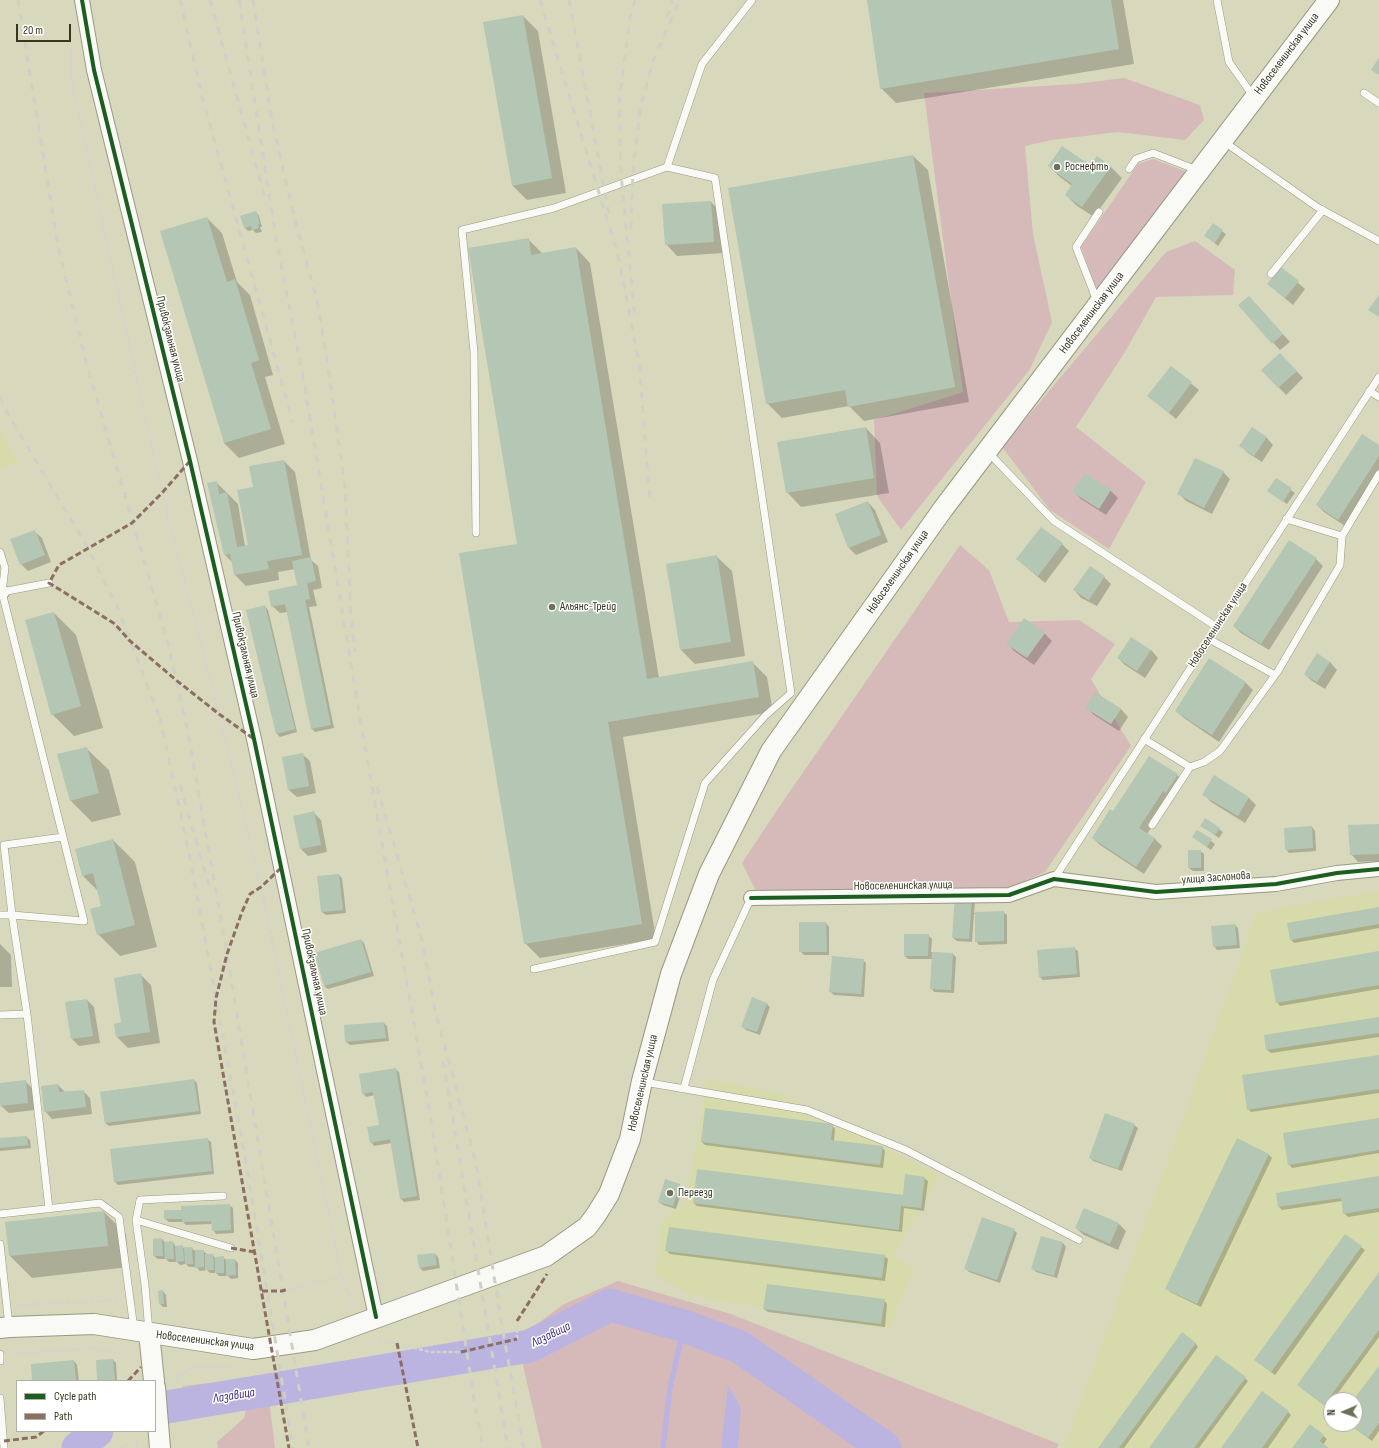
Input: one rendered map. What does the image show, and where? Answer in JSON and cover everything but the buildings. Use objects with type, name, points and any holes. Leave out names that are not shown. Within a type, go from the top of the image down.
[{"type":"main road","name":"Новоселенинская улица","points":[[5,1328],[94,1324],[253,1349],[315,1340],[546,1256],[587,1227],[609,1194],[630,1139],[642,1081],[671,974],[709,874],[771,751],[943,509],[1329,0]]},
{"type":"main road","points":[[142,1332],[160,1388],[158,1422],[160,1448]]},
{"type":"street","name":"Привокзальная улица","points":[[82,0],[94,70],[190,461],[254,739],[369,1320]]},
{"type":"street","name":"улица Заслонова","points":[[1054,879],[1156,892],[1276,884],[1337,873],[1379,869]]},
{"type":"street","name":"Новоселенинская улица","points":[[751,898],[1009,895],[1054,879]]},
{"type":"lane","points":[[667,167],[702,64],[752,0]]},
{"type":"lane","points":[[1216,0],[1229,62],[1254,98]]},
{"type":"lane","points":[[1364,93],[1379,103]]},
{"type":"lane","points":[[1222,140],[1323,210],[1379,241]]},
{"type":"lane","points":[[1129,169],[1136,159],[1153,153],[1199,171]]},
{"type":"lane","points":[[476,533],[474,352],[462,230],[554,208],[667,167],[715,178],[791,693],[765,716],[705,783],[655,942],[534,969]]},
{"type":"lane","points":[[1271,274],[1323,210]]},
{"type":"lane","points":[[1098,304],[1076,247],[1099,212]]},
{"type":"lane","name":"Новоселенинская улица","points":[[1054,879],[1379,377]]},
{"type":"lane","points":[[1370,391],[1379,398]]},
{"type":"lane","points":[[987,450],[1054,521],[1217,627]]},
{"type":"lane","points":[[1152,825],[1190,767],[1204,762],[1220,751],[1275,675],[1340,565],[1342,536],[1379,474]]},
{"type":"lane","points":[[1286,519],[1342,536]]},
{"type":"lane","points":[[0,552],[5,568],[1,592],[84,921],[0,915]]},
{"type":"lane","points":[[1,592],[49,583]]},
{"type":"lane","points":[[1209,639],[1275,675]]},
{"type":"lane","points":[[1144,740],[1190,767]]},
{"type":"lane","points":[[49,1209],[27,1014],[12,915],[4,845],[63,837]]},
{"type":"lane","points":[[684,1088],[713,980],[751,898]]},
{"type":"lane","points":[[0,1015],[27,1014]]},
{"type":"lane","points":[[642,1081],[807,1110],[906,1150],[1079,1240]]},
{"type":"lane","points":[[142,1332],[145,1285],[136,1220],[140,1200],[223,1196]]},
{"type":"lane","points":[[0,1214],[100,1203],[119,1217],[129,1299],[142,1332]]},
{"type":"lane","points":[[136,1220],[231,1248]]},
{"type":"lane","points":[[0,1244],[7,1306],[5,1328]]},
{"type":"lane","points":[[0,1354],[0,1360]]},
{"type":"lane","points":[[0,1398],[4,1448]]},
{"type":"path","points":[[72,39],[71,78],[113,274],[162,493],[219,714],[261,887],[342,1277],[369,1320],[369,1339],[397,1343],[430,1352],[461,1352]]},
{"type":"path","points":[[288,1290],[342,1277]]},
{"type":"path","points":[[7,1306],[129,1299]]},
{"type":"path","points":[[517,1321],[517,1339]]},
{"type":"path","points":[[0,1354],[95,1348],[140,1358]]},
{"type":"path","points":[[160,1388],[177,1378],[191,1367]]},
{"type":"path","points":[[137,1448],[136,1440],[139,1432]]},
{"type":"path","points":[[118,1448],[136,1440]]},
{"type":"shaded area","points":[[1124,78],[1200,105],[1204,120],[1185,140],[1118,132],[1052,140],[1025,146],[1033,234],[1052,322],[1030,369],[901,530],[877,496],[874,420],[963,392],[924,93],[1075,84]]},
{"type":"shaded area","points":[[1153,159],[1190,173],[1098,294],[1081,247],[1138,164]]},
{"type":"shaded area","points":[[1195,241],[1235,270],[1233,295],[1156,297],[1125,352],[1076,427],[1146,482],[1109,549],[1050,510],[1002,447],[1166,252]]},
{"type":"shaded area","points":[[0,430],[19,463],[0,469]]},
{"type":"shaded area","points":[[960,545],[989,570],[1009,622],[1079,620],[1115,644],[1091,679],[1131,746],[1045,872],[1007,889],[756,891],[742,863]]},
{"type":"shaded area","points":[[1379,890],[1379,1448],[1064,1448],[1235,973],[1255,913]]},
{"type":"shaded area","points":[[707,1079],[780,1093],[940,1176],[893,1256],[914,1269],[889,1329],[695,1296],[655,1275],[662,1220],[686,1202]]},
{"type":"shaded area","points":[[618,1281],[731,1314],[1059,1444],[1057,1448],[542,1448],[517,1339],[564,1304]]},
{"type":"shaded area","points":[[233,1380],[267,1384],[275,1448],[218,1448],[217,1442],[244,1418],[247,1406],[223,1404],[204,1415],[183,1421],[183,1386]]},
{"type":"shaded area","points":[[728,1385],[741,1408],[738,1448],[721,1448]]},
{"type":"waterway","name":"Лазавица","points":[[156,1409],[530,1346],[610,1305],[684,1326],[740,1347],[885,1448]]},
{"type":"waterway","points":[[663,1448],[670,1388],[684,1326]]},
{"type":"waterway","name":"Лазавица","points":[[78,1448],[96,1432]]},
{"type":"railway","points":[[18,0],[58,246],[86,362],[168,643],[188,733],[227,954],[309,1448]]},
{"type":"railway","points":[[180,0],[202,96],[293,423]]},
{"type":"railway","points":[[210,0],[265,198]]},
{"type":"railway","points":[[239,0],[276,238],[304,382],[362,730],[430,1114],[483,1448]]},
{"type":"railway","points":[[253,0],[272,121],[293,212],[318,305],[330,380],[345,487],[351,620],[355,652]]},
{"type":"railway","points":[[540,0],[618,255],[639,362],[650,502]]},
{"type":"railway","points":[[569,0],[609,214]]},
{"type":"railway","points":[[635,0],[630,17],[619,103],[621,174],[635,318]]},
{"type":"railway","points":[[667,17],[673,0]]},
{"type":"railway","points":[[631,228],[633,172],[640,110],[653,61],[680,0]]},
{"type":"railway","points":[[0,397],[9,416],[88,548],[118,609],[161,721]]},
{"type":"railway","points":[[160,717],[190,858],[245,1157],[293,1448]]},
{"type":"railway","points":[[180,785],[211,892]]},
{"type":"railway","points":[[377,787],[423,943],[434,1006],[476,1163],[503,1332],[524,1448]]},
{"type":"railway","points":[[443,1061],[508,1448]]},
{"type":"marked path","points":[[190,461],[162,493],[132,523],[59,565],[49,583],[115,624],[130,641],[176,680],[254,739]]},
{"type":"marked path","points":[[281,868],[261,887],[250,894],[242,912],[227,954],[216,998],[214,1022],[289,1448]]},
{"type":"marked path","points":[[231,1248],[255,1252]]},
{"type":"marked path","points":[[517,1321],[547,1274]]},
{"type":"marked path","points":[[262,1291],[282,1291],[288,1289]]},
{"type":"marked path","points":[[461,1352],[517,1339]]},
{"type":"marked path","points":[[397,1343],[418,1448]]},
{"type":"marked path","points":[[129,1380],[141,1367]]},
{"type":"marked path","points":[[4,1441],[36,1437],[43,1432]]},
{"type":"cycle path","points":[[82,0],[94,70],[190,461],[254,739],[376,1317]]},
{"type":"cycle path","points":[[751,898],[1009,895],[1054,879],[1156,892],[1276,884],[1337,873],[1379,869]]},
{"type":"place","name":"Роснефть","points":[[1057,167]]},
{"type":"place","name":"Альянс-Трейд","points":[[552,607]]},
{"type":"place","name":"Переезд","points":[[670,1193]]}]
